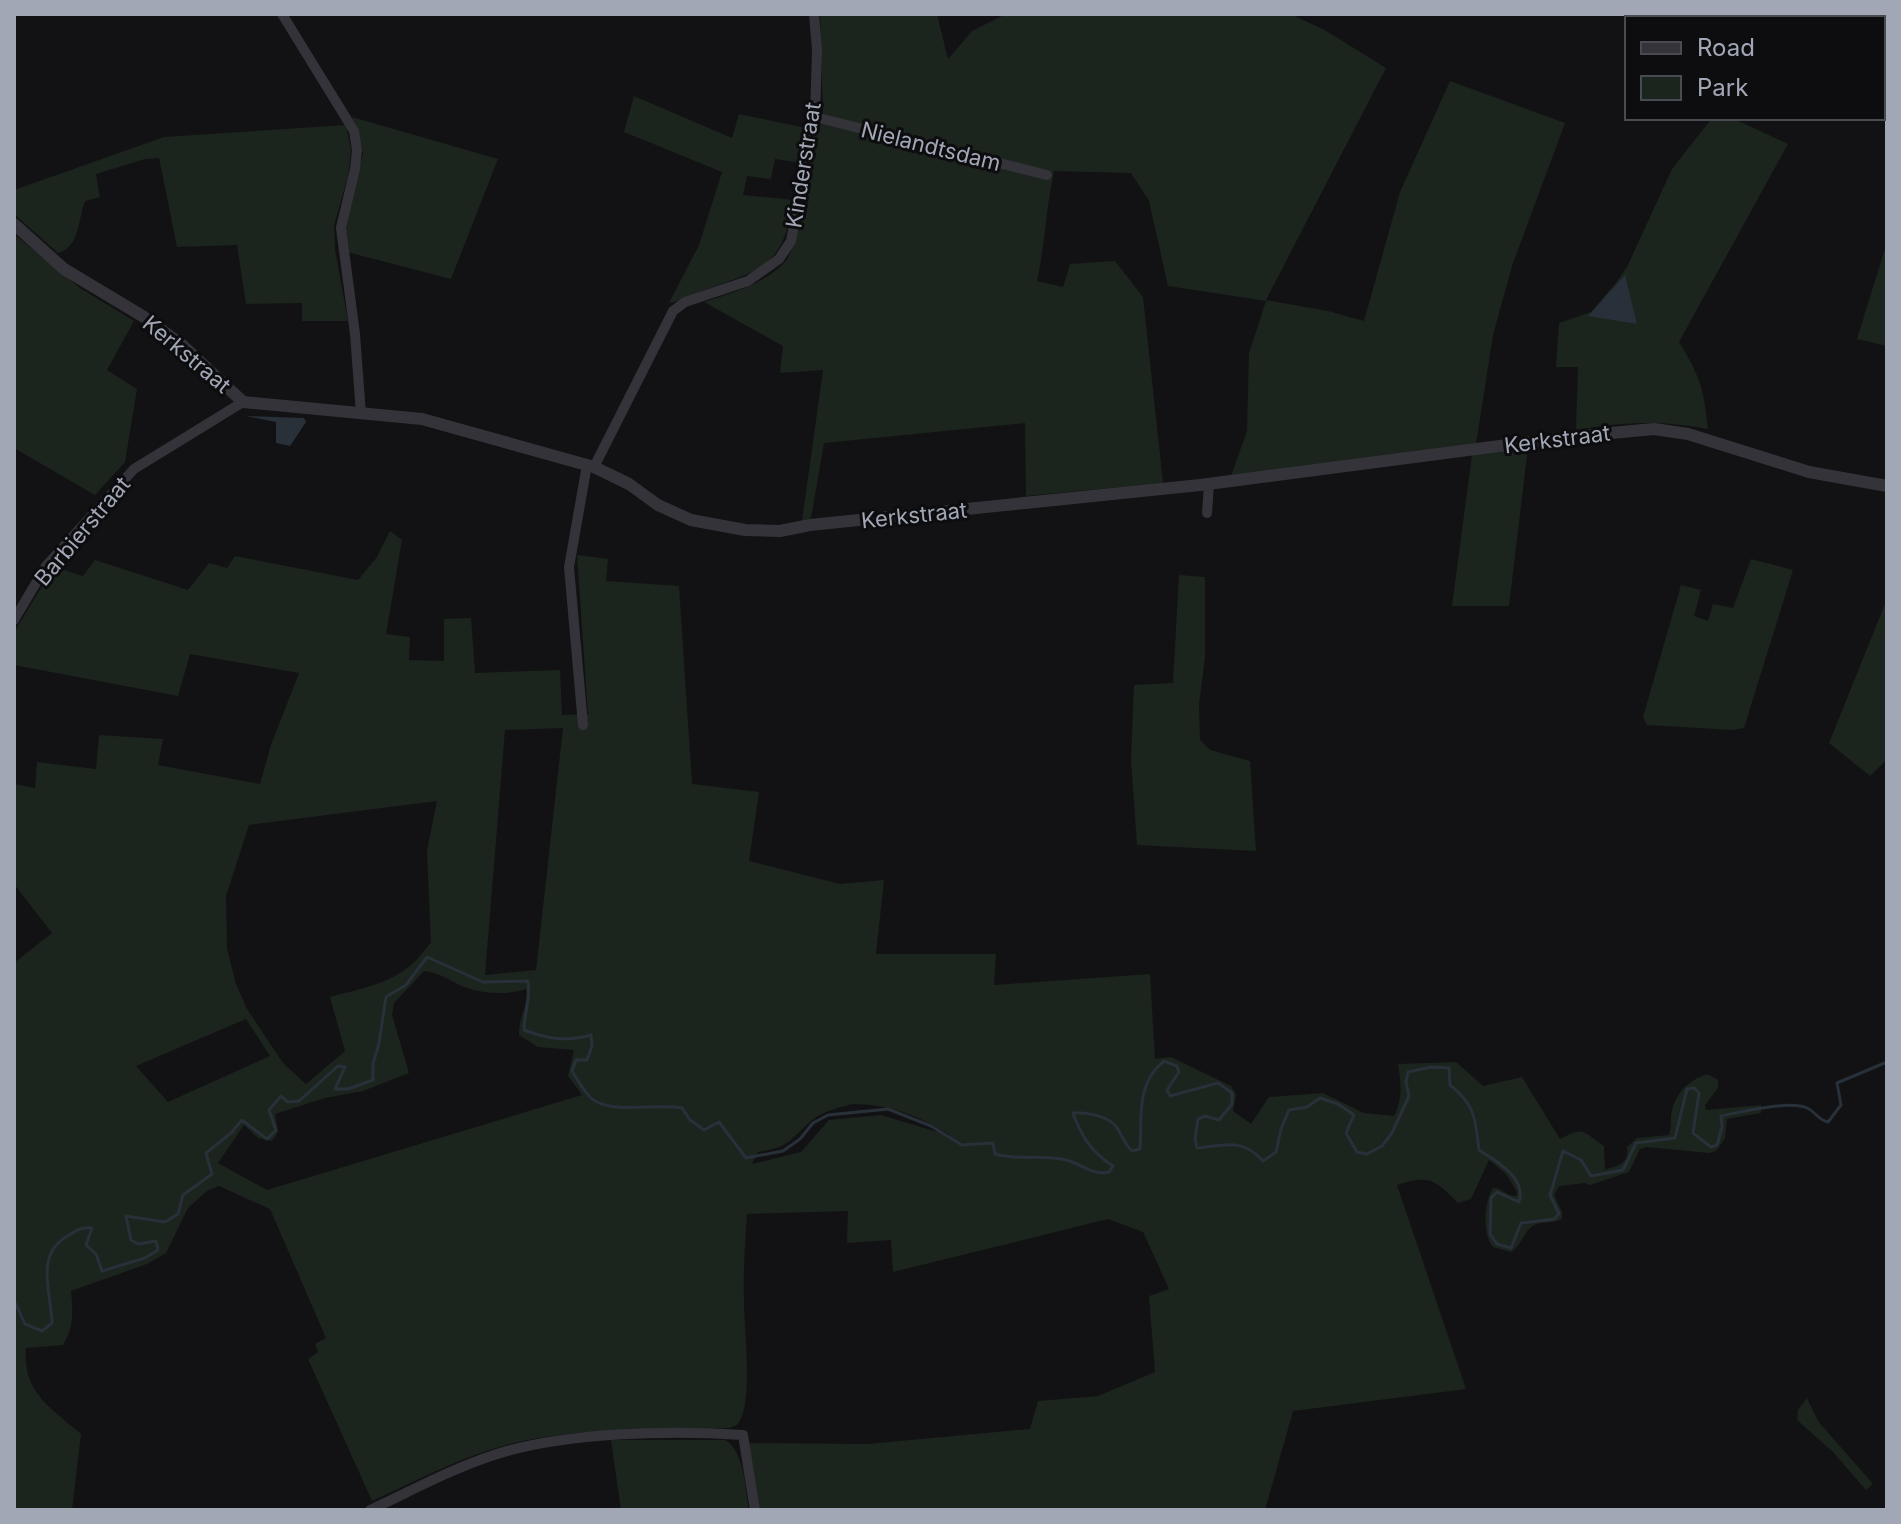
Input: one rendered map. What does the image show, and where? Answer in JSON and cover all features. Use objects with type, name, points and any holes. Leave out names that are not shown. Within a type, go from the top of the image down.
[{"type":"street","points":[[282,14],[354,131],[357,150],[355,169],[341,228],[355,334],[361,414]]},
{"type":"street","name":"Kinderstraat","points":[[583,725],[569,567],[591,466],[673,311],[685,302],[748,281],[785,252],[795,229],[815,117],[817,50],[814,14]]},
{"type":"street","name":"Nielandtsdam","points":[[815,117],[1047,175]]},
{"type":"street","name":"Kerkstraat","points":[[14,224],[64,269],[144,317],[181,344],[243,402],[422,419],[591,466],[629,484],[658,505],[691,520],[745,530],[780,531],[810,525],[1209,484],[1568,437],[1654,429],[1688,434],[1809,472],[1887,486]]},
{"type":"street","name":"Barbierstraat","points":[[14,620],[46,566],[134,469],[243,402]]},
{"type":"street","points":[[1207,513],[1209,484]]},
{"type":"street","points":[[370,1510],[468,1465],[532,1445],[588,1438],[710,1433],[743,1435],[755,1510]]},
{"type":"green space","points":[[820,14],[937,14],[948,59],[972,31],[1006,14],[1290,14],[1323,29],[1386,68],[1266,300],[1364,321],[1400,192],[1450,81],[1565,123],[1512,266],[1493,335],[1476,444],[1231,476],[1247,431],[1249,353],[1266,301],[1168,286],[1149,201],[1131,173],[1054,171],[1037,281],[1063,287],[1070,264],[1115,261],[1143,297],[1163,483],[1026,496],[1025,423],[824,443],[811,518],[802,521],[823,370],[780,373],[783,346],[704,302],[745,288],[774,272],[789,255],[796,240],[818,129],[820,124],[839,119],[823,114]]},
{"type":"green space","points":[[634,96],[732,138],[739,114],[806,128],[801,163],[775,159],[771,179],[747,176],[743,195],[794,200],[790,221],[778,250],[759,268],[669,303],[699,245],[722,172],[624,132]]},
{"type":"green space","points":[[352,117],[498,159],[451,279],[347,252],[346,229],[363,153]]},
{"type":"green space","points":[[1710,120],[1736,120],[1788,144],[1679,342],[1700,383],[1708,429],[1642,423],[1576,430],[1578,367],[1556,367],[1559,323],[1591,312],[1615,284],[1627,267],[1672,169]]},
{"type":"green space","points":[[346,125],[351,150],[348,176],[334,225],[335,250],[348,321],[302,321],[302,303],[246,304],[237,245],[177,247],[159,158],[145,159],[96,174],[100,197],[85,201],[71,245],[58,253],[14,214],[14,190],[164,137]]},
{"type":"green space","points":[[14,234],[80,288],[134,321],[107,370],[137,389],[125,462],[95,495],[14,448]]},
{"type":"green space","points":[[1887,242],[1887,346],[1857,339]]},
{"type":"green space","points":[[1528,447],[1509,606],[1452,606],[1472,455]]},
{"type":"green space","points":[[390,531],[402,540],[386,634],[410,637],[409,660],[444,661],[444,619],[471,618],[475,673],[560,670],[562,715],[588,714],[577,555],[608,559],[606,581],[679,586],[692,784],[759,792],[749,861],[840,884],[884,880],[876,954],[996,954],[994,985],[1150,974],[1155,1059],[1171,1057],[1231,1086],[1236,1095],[1233,1111],[1251,1124],[1269,1097],[1323,1093],[1364,1113],[1394,1116],[1400,1091],[1398,1064],[1456,1062],[1483,1086],[1522,1077],[1560,1139],[1574,1132],[1583,1132],[1604,1146],[1605,1170],[1622,1163],[1627,1157],[1627,1147],[1637,1138],[1669,1135],[1678,1095],[1693,1080],[1707,1074],[1718,1080],[1718,1088],[1705,1105],[1706,1110],[1761,1105],[1761,1113],[1727,1119],[1725,1138],[1716,1151],[1646,1147],[1640,1149],[1629,1172],[1590,1185],[1559,1186],[1554,1195],[1562,1219],[1534,1225],[1511,1252],[1493,1247],[1489,1241],[1486,1210],[1493,1188],[1512,1196],[1516,1196],[1517,1192],[1506,1174],[1489,1160],[1471,1199],[1458,1203],[1431,1181],[1417,1180],[1397,1185],[1466,1389],[1293,1411],[1265,1510],[759,1510],[748,1443],[867,1444],[1030,1429],[1038,1401],[1098,1396],[1155,1372],[1149,1296],[1169,1289],[1143,1232],[1108,1219],[893,1272],[891,1240],[847,1243],[848,1211],[747,1214],[744,1280],[747,1385],[742,1416],[737,1425],[729,1428],[567,1434],[514,1443],[459,1461],[372,1501],[308,1359],[318,1352],[315,1344],[326,1338],[270,1209],[219,1186],[207,1191],[188,1208],[166,1253],[147,1264],[71,1291],[72,1319],[63,1345],[26,1348],[26,1363],[34,1388],[49,1407],[81,1434],[72,1510],[14,1510],[14,963],[52,933],[14,884],[15,784],[35,788],[37,762],[96,769],[99,735],[163,739],[158,765],[260,784],[271,745],[299,673],[190,654],[178,696],[14,665],[14,632],[54,567],[83,576],[95,560],[188,590],[209,563],[227,568],[235,556],[358,580],[377,557]],"holes":[[[563,728],[536,970],[485,975],[505,730]],[[437,801],[427,851],[431,942],[399,974],[374,985],[330,997],[345,1051],[306,1084],[283,1063],[247,1009],[236,984],[227,949],[226,896],[249,825]],[[424,971],[481,992],[504,993],[526,989],[519,1035],[538,1047],[574,1050],[568,1076],[582,1095],[267,1190],[218,1163],[244,1125],[258,1138],[272,1141],[278,1132],[275,1114],[325,1098],[363,1091],[409,1073],[392,1015],[394,1003]],[[246,1019],[270,1056],[168,1102],[136,1066]],[[852,1104],[892,1109],[916,1117],[951,1136],[881,1115],[829,1120],[801,1152],[752,1164],[758,1152],[783,1145],[826,1112]]]},
{"type":"green space","points":[[1751,559],[1793,570],[1744,728],[1647,725],[1643,717],[1681,585],[1701,590],[1694,616],[1708,621],[1713,604],[1733,608]]},
{"type":"green space","points":[[1179,575],[1205,577],[1205,657],[1199,705],[1200,740],[1210,750],[1250,761],[1256,851],[1137,845],[1131,760],[1134,685],[1173,683]]},
{"type":"green space","points":[[1887,599],[1887,759],[1870,776],[1829,743]]},
{"type":"green space","points":[[1807,1398],[1818,1421],[1873,1484],[1866,1490],[1833,1452],[1797,1420],[1798,1410]]},
{"type":"green space","points":[[611,1440],[725,1440],[737,1453],[749,1510],[621,1510]]},
{"type":"shaded area","points":[[1625,275],[1637,324],[1588,316]]},
{"type":"shaded area","points":[[246,416],[304,418],[306,422],[290,446],[276,443],[276,422]]},
{"type":"waterway","points":[[14,1300],[25,1324],[42,1331],[52,1323],[47,1274],[51,1252],[58,1243],[77,1230],[92,1228],[86,1245],[96,1254],[102,1271],[145,1258],[158,1250],[156,1241],[138,1244],[131,1240],[126,1216],[165,1222],[178,1214],[183,1195],[212,1174],[206,1153],[242,1120],[267,1139],[276,1130],[269,1110],[281,1096],[288,1102],[299,1101],[338,1066],[345,1067],[335,1089],[348,1089],[373,1080],[373,1064],[386,997],[406,985],[427,957],[483,982],[528,981],[524,1030],[557,1038],[591,1035],[592,1046],[587,1060],[576,1060],[572,1071],[591,1098],[615,1107],[682,1108],[690,1120],[704,1130],[719,1122],[746,1158],[783,1151],[800,1139],[813,1123],[828,1115],[888,1109],[931,1126],[962,1145],[993,1143],[995,1154],[1057,1158],[1093,1171],[1109,1172],[1113,1166],[1088,1143],[1073,1113],[1091,1114],[1109,1120],[1132,1151],[1140,1149],[1142,1101],[1149,1079],[1164,1061],[1177,1066],[1179,1072],[1167,1090],[1170,1096],[1218,1083],[1232,1093],[1232,1104],[1219,1120],[1205,1116],[1198,1119],[1197,1148],[1241,1146],[1263,1161],[1276,1152],[1289,1110],[1307,1107],[1320,1098],[1338,1104],[1354,1115],[1346,1133],[1357,1152],[1367,1154],[1382,1146],[1392,1133],[1409,1096],[1406,1082],[1408,1072],[1431,1067],[1449,1068],[1450,1085],[1473,1113],[1479,1150],[1508,1171],[1519,1185],[1519,1202],[1497,1192],[1491,1198],[1490,1234],[1497,1244],[1511,1248],[1521,1223],[1554,1219],[1559,1214],[1550,1195],[1563,1151],[1581,1160],[1591,1176],[1623,1170],[1636,1143],[1675,1138],[1687,1089],[1694,1088],[1699,1093],[1693,1133],[1711,1147],[1717,1145],[1722,1127],[1721,1116],[1729,1114],[1789,1105],[1810,1110],[1828,1122],[1841,1105],[1837,1083],[1887,1062]]}]
